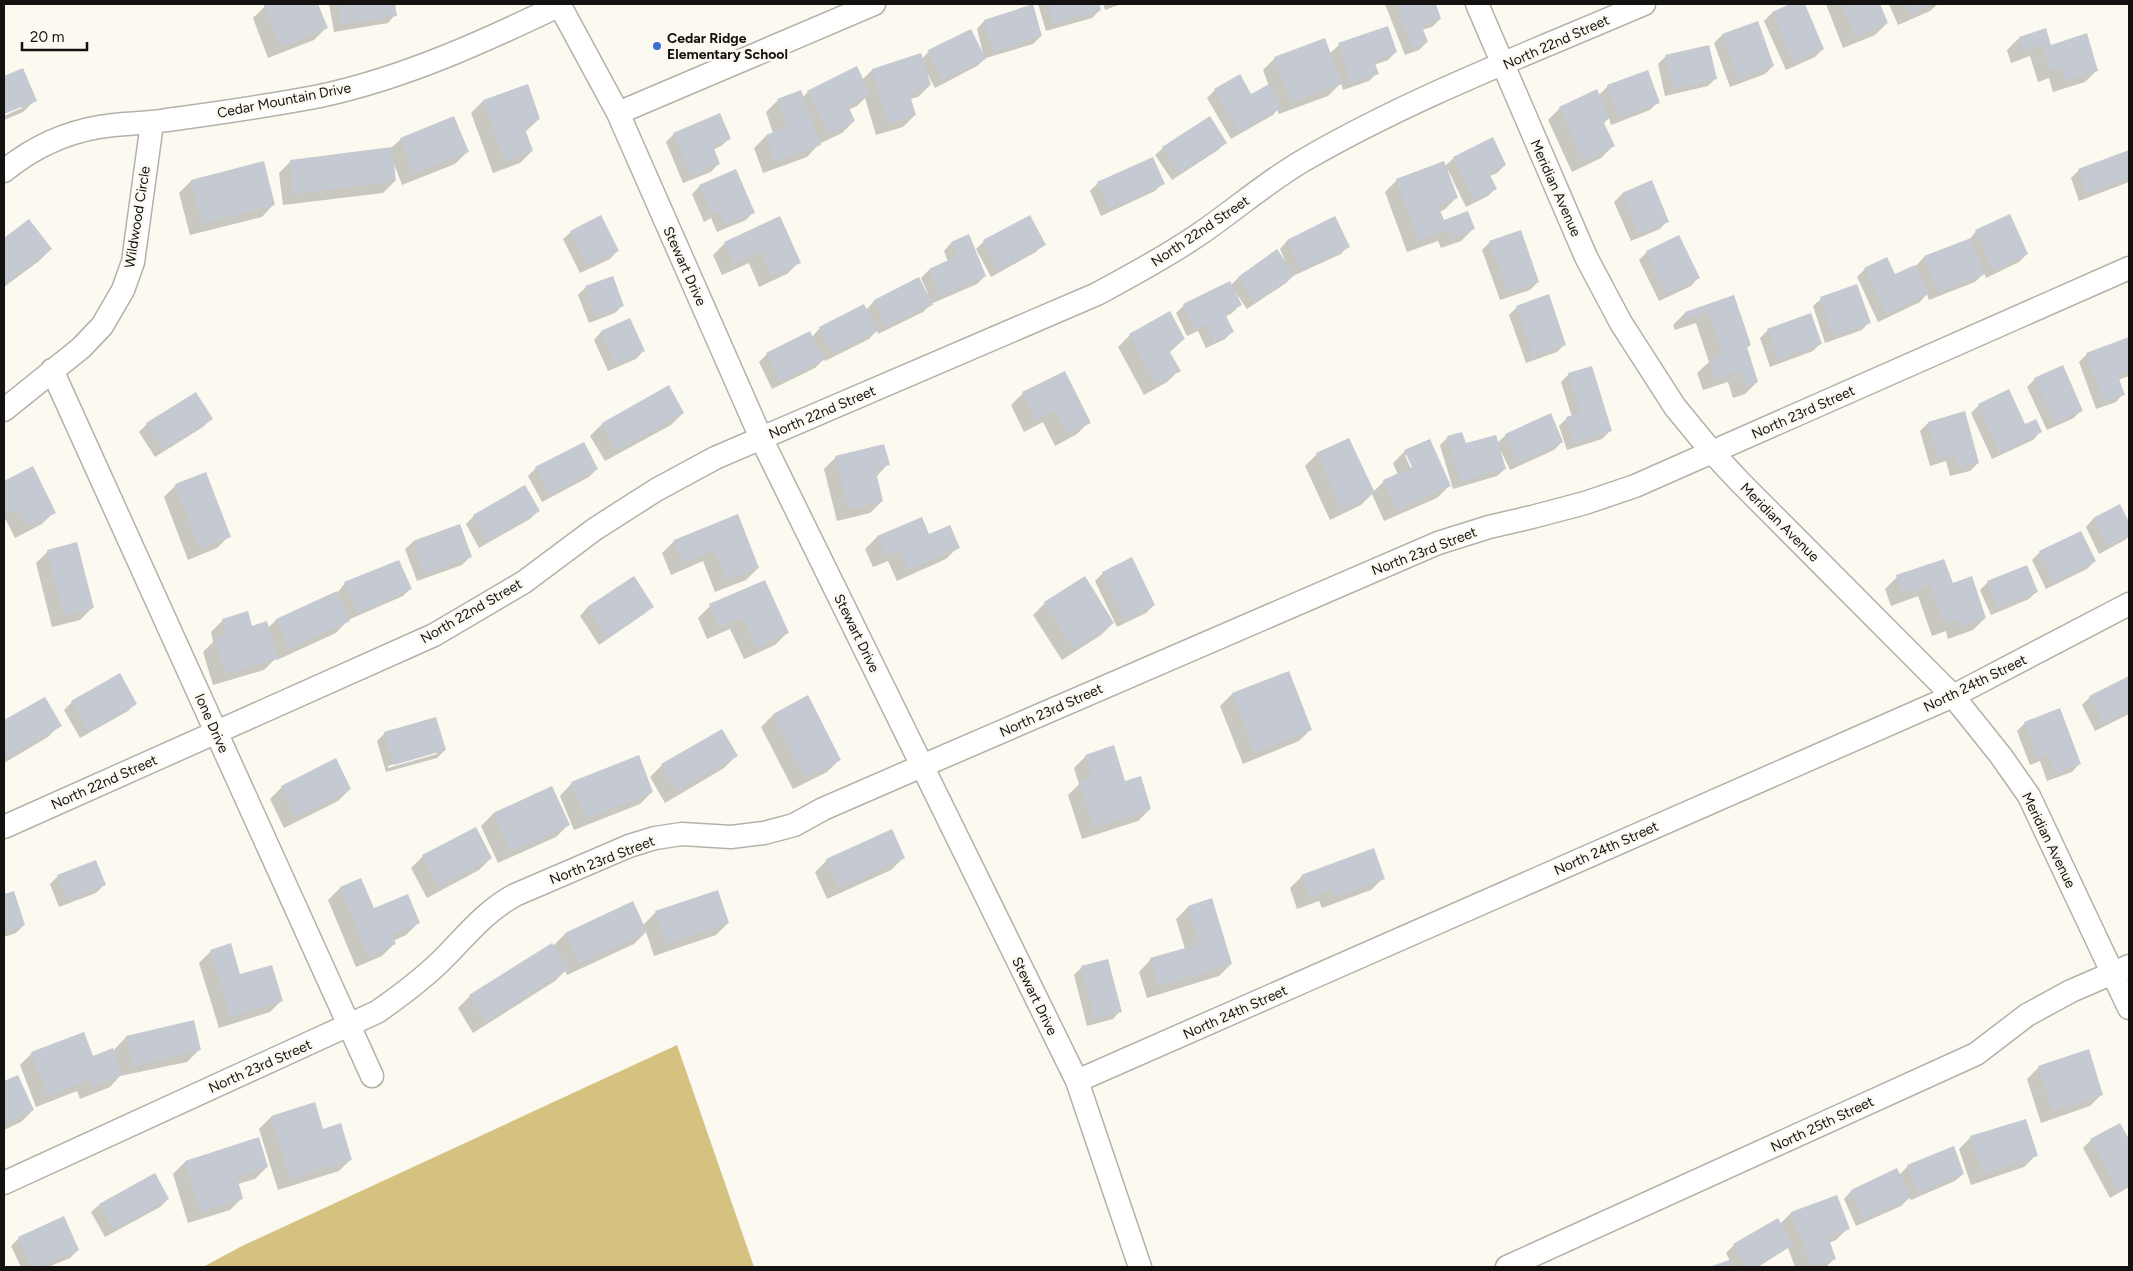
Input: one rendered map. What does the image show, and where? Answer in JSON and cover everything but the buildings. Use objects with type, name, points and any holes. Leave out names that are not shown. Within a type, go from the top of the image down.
[{"type":"street","points":[[618,114],[874,4]]},
{"type":"street","name":"Meridian Avenue","points":[[1477,4],[1586,257],[1621,323],[1675,407],[1712,452],[1953,696],[2001,756],[2029,796],[2121,970],[2129,1008]]},
{"type":"street","name":"North 22nd Street","points":[[4,827],[434,635],[524,582],[595,529],[656,490],[715,458],[1097,294],[1150,266],[1201,233],[1304,160],[1376,120],[1644,4]]},
{"type":"street","name":"Stewart Drive","points":[[559,5],[618,114],[762,438],[1077,1081],[1140,1267]]},
{"type":"street","name":"Cedar Mountain Drive","points":[[4,171],[18,160],[68,135],[100,127],[152,123],[321,96],[403,72],[483,42],[559,5]]},
{"type":"street","name":"Wildwood Circle","points":[[4,410],[81,348],[102,326],[123,290],[133,262],[152,123]]},
{"type":"street","name":"North 23rd Street","points":[[4,1183],[377,1012],[412,987],[443,959],[480,919],[515,895],[629,846],[655,838],[682,834],[731,837],[764,833],[794,825],[823,809],[1438,542],[1489,526],[1532,518],[1635,486],[2129,268]]},
{"type":"street","name":"Ione Drive","points":[[52,370],[372,1076]]},
{"type":"street","name":"North 24th Street","points":[[1077,1081],[1953,696],[2129,604]]},
{"type":"street","name":"North 25th Street","points":[[1507,1267],[1976,1054],[2027,1015],[2071,991],[2121,970]]},
{"type":"shaded area","points":[[677,1045],[754,1267],[203,1267],[242,1246]]},
{"type":"place","name":"Cedar Ridge Elementary School","points":[[657,46]]}]
